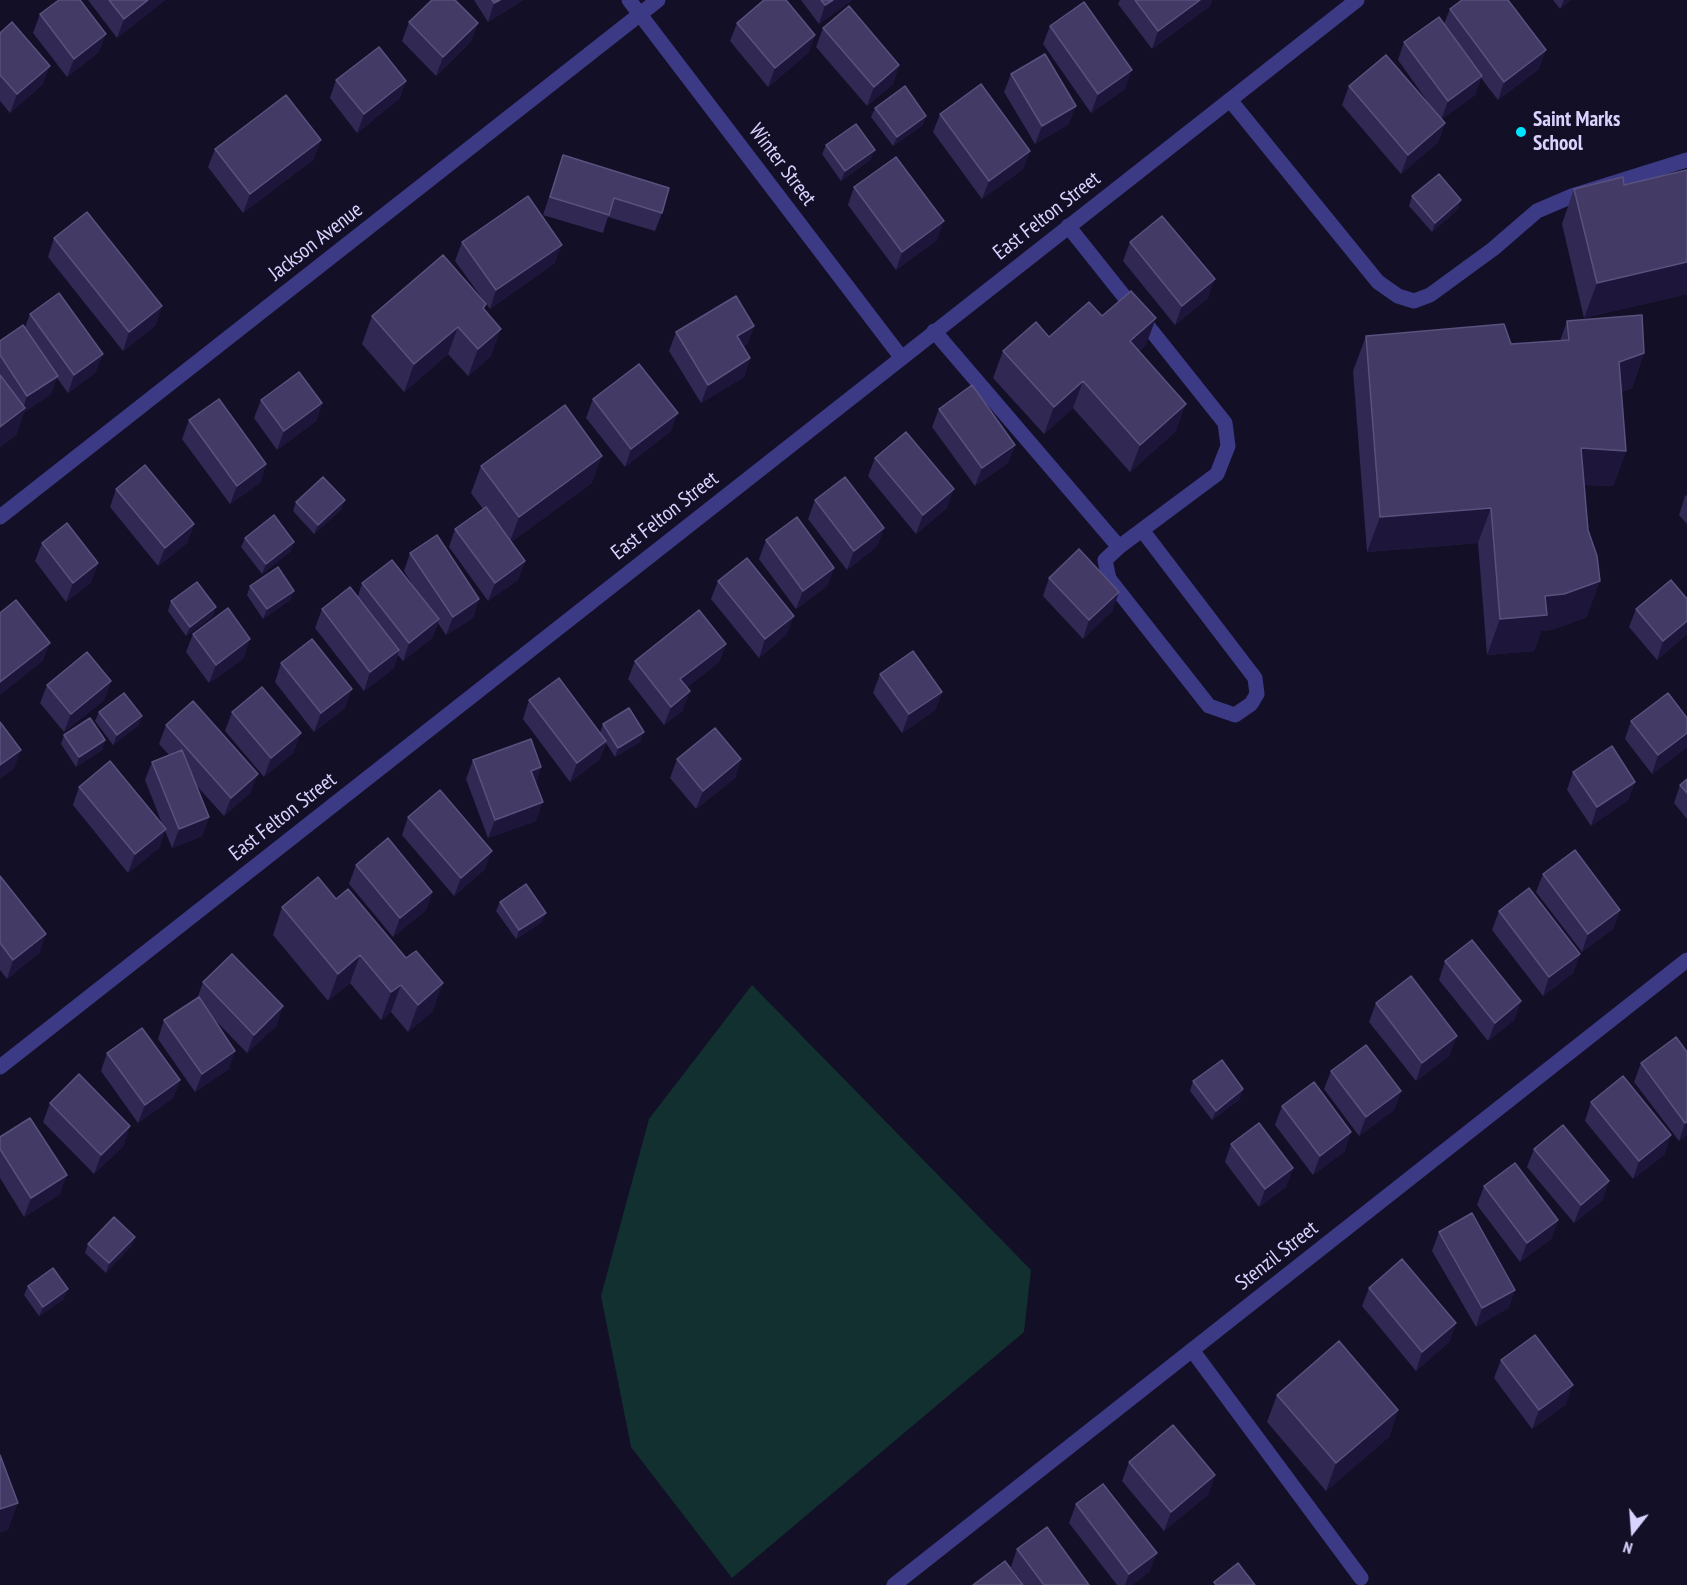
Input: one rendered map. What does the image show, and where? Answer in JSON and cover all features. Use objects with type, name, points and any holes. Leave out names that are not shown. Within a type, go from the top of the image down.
[{"type":"street","name":"Winter Street","points":[[629,0],[901,357]]},
{"type":"street","name":"Jackson Avenue","points":[[0,517],[658,0]]},
{"type":"street","name":"East Felton Street","points":[[0,1067],[1357,0]]},
{"type":"street","points":[[1230,100],[1378,282],[1398,297],[1414,301],[1439,288],[1493,249],[1537,211],[1572,196],[1687,160]]},
{"type":"street","points":[[1068,226],[1225,423],[1228,446],[1218,474],[1142,530],[1105,560],[1109,579],[1209,706],[1235,715],[1251,704],[1257,694],[1255,678],[1142,530]]},
{"type":"street","points":[[934,331],[1119,548]]},
{"type":"street","name":"Stenzil Street","points":[[894,1585],[1687,960]]},
{"type":"street","points":[[1192,1350],[1361,1578]]},
{"type":"green space","points":[[752,985],[1031,1270],[1024,1332],[732,1578],[631,1447],[601,1296],[649,1119]]},
{"type":"building","points":[[59,0],[80,0],[106,34],[74,59],[40,14]]},
{"type":"building","points":[[109,0],[148,0],[124,19]]},
{"type":"building","points":[[432,0],[455,0],[478,23],[443,57],[409,22]]},
{"type":"building","points":[[764,0],[786,0],[815,35],[775,68],[737,23]]},
{"type":"building","points":[[821,0],[833,0],[825,5]]},
{"type":"building","points":[[1135,0],[1200,0],[1158,31]]},
{"type":"building","points":[[1462,0],[1508,0],[1546,50],[1504,82],[1450,9]]},
{"type":"building","points":[[1084,2],[1132,70],[1098,94],[1050,26]]},
{"type":"building","points":[[849,6],[899,65],[874,87],[823,28]]},
{"type":"building","points":[[1439,17],[1482,76],[1448,101],[1404,42]]},
{"type":"building","points":[[12,22],[50,66],[17,94],[0,75],[0,33]]},
{"type":"building","points":[[379,47],[406,81],[364,114],[336,80]]},
{"type":"building","points":[[1045,54],[1076,106],[1042,126],[1011,74]]},
{"type":"building","points":[[1386,55],[1445,123],[1408,155],[1349,86]]},
{"type":"building","points":[[981,84],[1030,151],[989,181],[940,114]]},
{"type":"building","points":[[905,86],[926,116],[897,137],[875,108]]},
{"type":"building","points":[[286,95],[321,140],[250,194],[215,149]]},
{"type":"building","points":[[856,124],[875,150],[845,171],[826,145]]},
{"type":"building","points":[[563,155],[669,188],[662,213],[614,198],[609,215],[550,197]]},
{"type":"building","points":[[896,157],[944,221],[902,252],[854,187]]},
{"type":"building","points":[[1687,170],[1687,262],[1597,283],[1574,189],[1623,177],[1624,185]]},
{"type":"building","points":[[1439,174],[1461,200],[1435,223],[1412,196]]},
{"type":"building","points":[[528,196],[562,245],[496,290],[462,242]]},
{"type":"building","points":[[87,212],[162,306],[129,332],[54,238]]},
{"type":"building","points":[[1162,216],[1215,279],[1182,306],[1130,242]]},
{"type":"building","points":[[443,255],[486,304],[483,308],[501,329],[478,349],[458,327],[414,364],[372,316]]},
{"type":"building","points":[[1131,291],[1156,318],[1130,341],[1186,404],[1140,445],[1083,381],[1054,407],[1003,351],[1036,322],[1049,337],[1089,302],[1102,316]]},
{"type":"building","points":[[59,293],[103,354],[74,375],[30,314]]},
{"type":"building","points":[[736,296],[754,326],[737,336],[750,358],[708,385],[676,332]]},
{"type":"building","points":[[1642,315],[1644,353],[1619,362],[1626,451],[1581,448],[1588,530],[1597,556],[1600,581],[1564,594],[1545,596],[1547,615],[1500,619],[1491,508],[1380,517],[1366,336],[1504,324],[1511,344],[1569,340],[1567,321]]},
{"type":"building","points":[[23,325],[58,376],[27,396],[0,355],[0,341]]},
{"type":"building","points":[[639,364],[678,413],[631,449],[593,399]]},
{"type":"building","points":[[299,372],[322,403],[284,431],[261,400]]},
{"type":"building","points":[[0,375],[25,408],[0,427]]},
{"type":"building","points":[[972,385],[1015,445],[982,468],[939,409]]},
{"type":"building","points":[[219,399],[266,464],[237,486],[189,420]]},
{"type":"building","points":[[565,405],[602,456],[519,517],[481,466]]},
{"type":"building","points":[[906,432],[954,489],[923,515],[875,458]]},
{"type":"building","points":[[145,465],[194,524],[165,548],[116,489]]},
{"type":"building","points":[[323,477],[345,500],[318,525],[296,502]]},
{"type":"building","points":[[845,477],[884,528],[854,551],[815,500]]},
{"type":"building","points":[[486,507],[525,561],[495,583],[455,529]]},
{"type":"building","points":[[274,515],[294,542],[266,564],[245,538]]},
{"type":"building","points":[[797,517],[834,568],[803,591],[766,540]]},
{"type":"building","points":[[67,523],[98,563],[73,583],[42,543]]},
{"type":"building","points":[[437,535],[479,599],[453,617],[410,553]]},
{"type":"building","points":[[1079,549],[1119,592],[1089,620],[1049,578]]},
{"type":"building","points":[[747,558],[794,616],[765,639],[718,581]]},
{"type":"building","points":[[392,560],[439,619],[409,643],[362,583]]},
{"type":"building","points":[[278,567],[294,591],[267,609],[250,586]]},
{"type":"building","points":[[1671,580],[1687,599],[1687,621],[1663,641],[1636,609]]},
{"type":"building","points":[[197,582],[216,607],[190,627],[171,601]]},
{"type":"building","points":[[350,587],[399,650],[370,672],[322,609]]},
{"type":"building","points":[[16,600],[50,643],[0,682],[0,613]]},
{"type":"building","points":[[228,608],[250,639],[216,665],[193,634]]},
{"type":"building","points":[[699,610],[726,644],[680,679],[690,691],[671,707],[635,661]]},
{"type":"building","points":[[312,639],[352,689],[321,713],[281,663]]},
{"type":"building","points":[[913,651],[942,692],[909,714],[880,674]]},
{"type":"building","points":[[87,652],[111,681],[71,714],[47,685]]},
{"type":"building","points":[[559,678],[606,741],[577,763],[529,700]]},
{"type":"building","points":[[262,687],[301,733],[271,758],[232,712]]},
{"type":"building","points":[[124,693],[142,716],[117,735],[99,712]]},
{"type":"building","points":[[1668,693],[1687,718],[1687,733],[1658,755],[1631,721]]},
{"type":"building","points":[[193,701],[258,774],[231,798],[166,725]]},
{"type":"building","points":[[629,708],[644,732],[618,748],[603,724]]},
{"type":"building","points":[[90,718],[105,740],[79,757],[64,735]]},
{"type":"building","points":[[0,722],[21,750],[0,765]]},
{"type":"building","points":[[715,728],[741,759],[703,791],[677,759]]},
{"type":"building","points":[[531,739],[541,767],[531,771],[543,802],[495,820],[473,760]]},
{"type":"building","points":[[1612,746],[1635,782],[1597,807],[1573,772]]},
{"type":"building","points":[[182,750],[209,817],[179,829],[152,762]]},
{"type":"building","points":[[110,761],[166,829],[135,854],[79,787]]},
{"type":"building","points":[[1687,779],[1687,793],[1680,785]]},
{"type":"building","points":[[440,790],[492,851],[461,878],[408,817]]},
{"type":"building","points":[[388,838],[432,892],[400,918],[356,865]]},
{"type":"building","points":[[1575,850],[1620,910],[1588,934],[1543,874]]},
{"type":"building","points":[[0,876],[46,934],[13,960],[0,943]]},
{"type":"building","points":[[318,877],[336,899],[348,889],[406,958],[416,951],[443,983],[418,1005],[401,985],[391,992],[360,955],[338,974],[282,907]]},
{"type":"building","points":[[526,884],[546,913],[519,930],[500,902]]},
{"type":"building","points":[[1529,888],[1580,954],[1549,977],[1499,911]]},
{"type":"building","points":[[1472,940],[1521,1001],[1495,1023],[1445,961]]},
{"type":"building","points":[[232,954],[283,1006],[254,1035],[203,982]]},
{"type":"building","points":[[1411,976],[1457,1036],[1422,1063],[1376,1003]]},
{"type":"building","points":[[199,997],[235,1051],[202,1074],[164,1020]]},
{"type":"building","points":[[142,1028],[180,1080],[145,1105],[107,1053]]},
{"type":"building","points":[[1676,1037],[1687,1052],[1687,1122],[1685,1123],[1641,1063]]},
{"type":"building","points":[[1366,1045],[1401,1091],[1366,1117],[1331,1071]]},
{"type":"building","points":[[1222,1060],[1243,1089],[1216,1111],[1193,1081]]},
{"type":"building","points":[[79,1074],[130,1126],[101,1155],[50,1103]]},
{"type":"building","points":[[1623,1076],[1671,1135],[1639,1161],[1591,1102]]},
{"type":"building","points":[[1314,1082],[1351,1132],[1320,1156],[1282,1106]]},
{"type":"building","points":[[30,1118],[67,1175],[31,1198],[0,1149],[0,1137]]},
{"type":"building","points":[[1259,1123],[1293,1168],[1265,1189],[1231,1144]]},
{"type":"building","points":[[1563,1125],[1609,1181],[1581,1205],[1534,1149]]},
{"type":"building","points":[[1515,1163],[1558,1220],[1527,1243],[1484,1186]]},
{"type":"building","points":[[1472,1213],[1515,1290],[1482,1308],[1439,1232]]},
{"type":"building","points":[[114,1217],[135,1237],[109,1263],[88,1244]]},
{"type":"building","points":[[1402,1259],[1456,1323],[1422,1352],[1369,1288]]},
{"type":"building","points":[[53,1268],[68,1289],[43,1307],[28,1286]]},
{"type":"building","points":[[1535,1335],[1573,1385],[1539,1410],[1501,1360]]},
{"type":"building","points":[[1339,1341],[1398,1410],[1336,1463],[1277,1395]]},
{"type":"building","points":[[1173,1425],[1215,1475],[1171,1512],[1129,1462]]},
{"type":"building","points":[[0,1455],[18,1503],[0,1509]]},
{"type":"building","points":[[1103,1484],[1157,1553],[1129,1574],[1076,1504]]},
{"type":"building","points":[[1047,1527],[1089,1585],[1044,1585],[1017,1549]]},
{"type":"building","points":[[1005,1561],[1023,1585],[973,1585]]},
{"type":"building","points":[[1238,1563],[1255,1585],[1216,1585],[1214,1582]]},
{"type":"place","name":"Saint Marks School","points":[[1521,132]]}]
